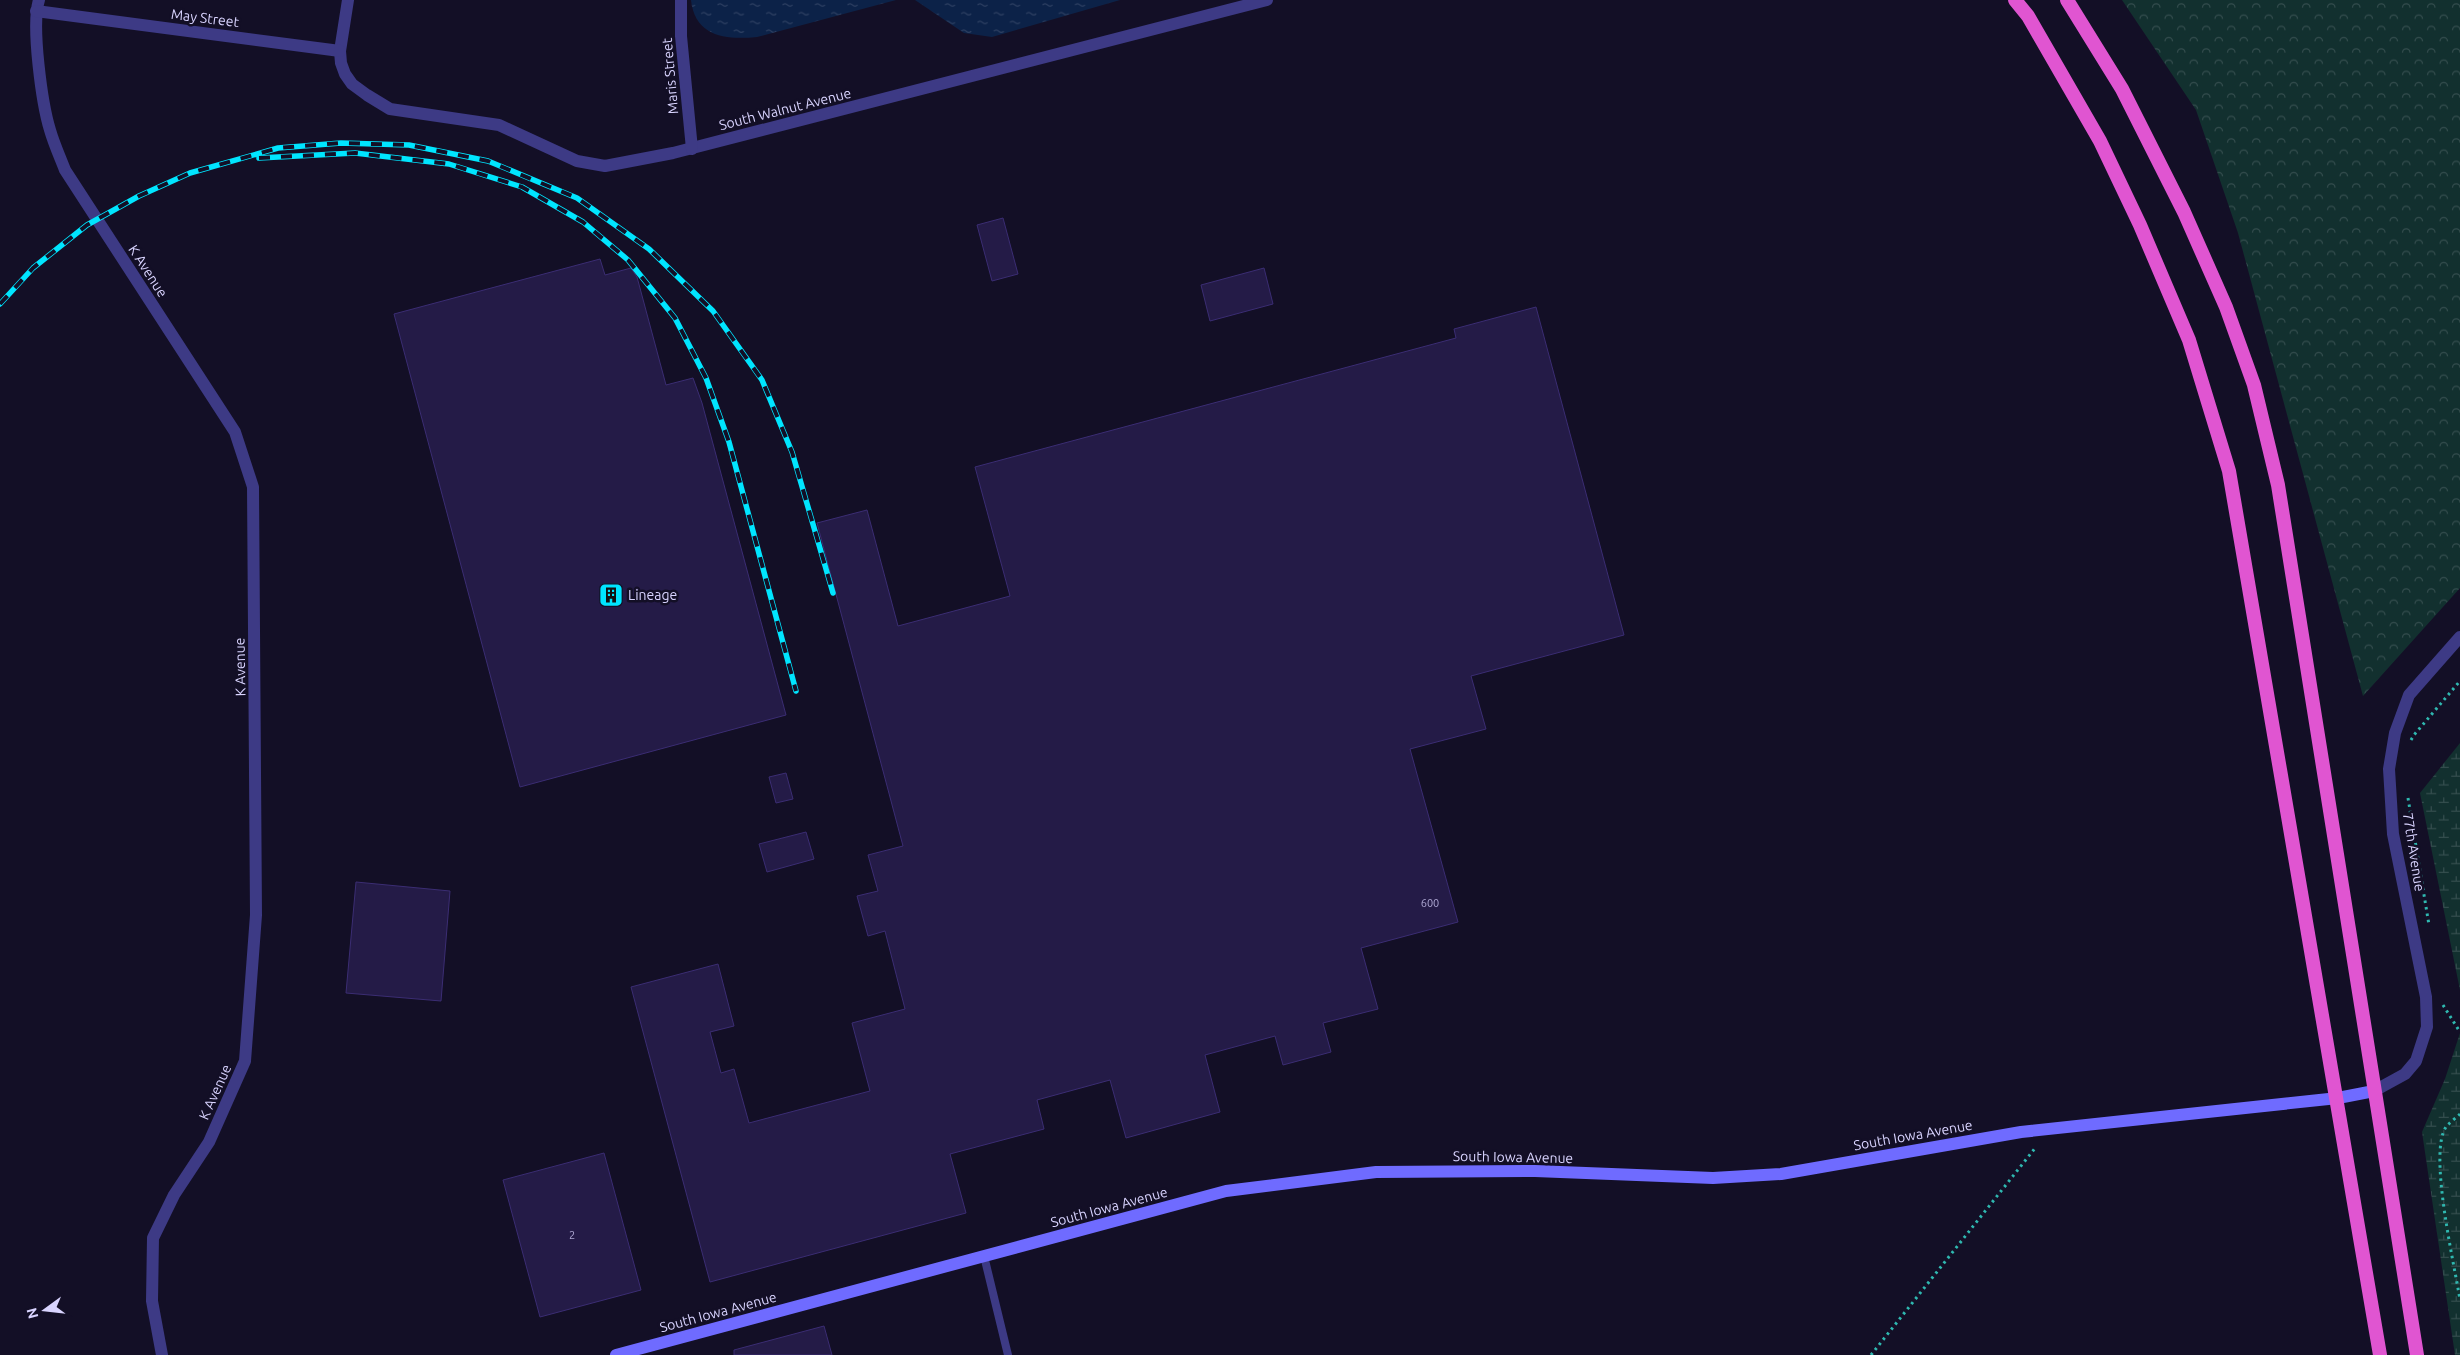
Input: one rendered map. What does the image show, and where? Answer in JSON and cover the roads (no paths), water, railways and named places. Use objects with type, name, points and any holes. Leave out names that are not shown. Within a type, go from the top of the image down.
[{"type":"highway","points":[[2015,0],[2028,16],[2100,141],[2140,225],[2189,340],[2229,470],[2338,1098],[2380,1355]]},
{"type":"highway","points":[[2067,0],[2122,88],[2184,212],[2226,307],[2254,385],[2278,485],[2417,1355]]},
{"type":"main road","name":"South Iowa Avenue","points":[[616,1355],[1226,1191],[1376,1172],[1534,1171],[1713,1178],[1781,1174],[2021,1132],[2338,1098],[2374,1091]]},
{"type":"street","points":[[340,51],[348,0]]},
{"type":"street","name":"Maris Street","points":[[681,0],[681,36],[692,148]]},
{"type":"street","name":"South Walnut Avenue","points":[[340,51],[341,63],[345,74],[352,84],[390,109],[499,125],[578,161],[604,166],[692,148],[1267,0]]},
{"type":"street","name":"May Street","points":[[38,6],[340,51]]},
{"type":"street","name":"K Avenue","points":[[38,6],[42,82],[50,130],[65,170],[235,432],[253,487],[256,914],[245,1061],[209,1142],[174,1195],[153,1238],[152,1301],[162,1355]]},
{"type":"street","name":"77th Avenue","points":[[2416,1061],[2426,1027],[2426,997],[2393,834],[2389,769],[2395,733],[2409,695],[2460,637]]},
{"type":"street","name":"South Iowa Avenue","points":[[2374,1091],[2405,1074],[2416,1061]]},
{"type":"lane","points":[[984,1256],[1008,1355]]},
{"type":"water","points":[[691,0],[896,0],[757,37],[734,38],[714,34],[705,29],[694,12]]},
{"type":"water","points":[[915,0],[1120,0],[992,37],[964,33]]},
{"type":"railway","points":[[0,304],[33,268],[87,225],[139,196],[190,173],[278,148],[341,143],[409,145],[488,161],[577,198],[649,249],[713,311],[762,380],[792,452],[833,593]]},
{"type":"railway","points":[[259,158],[355,153],[449,164],[522,187],[583,222],[628,260],[675,318],[706,378],[729,442],[796,691]]},
{"type":"place","name":"Lineage","points":[[611,595]]}]
